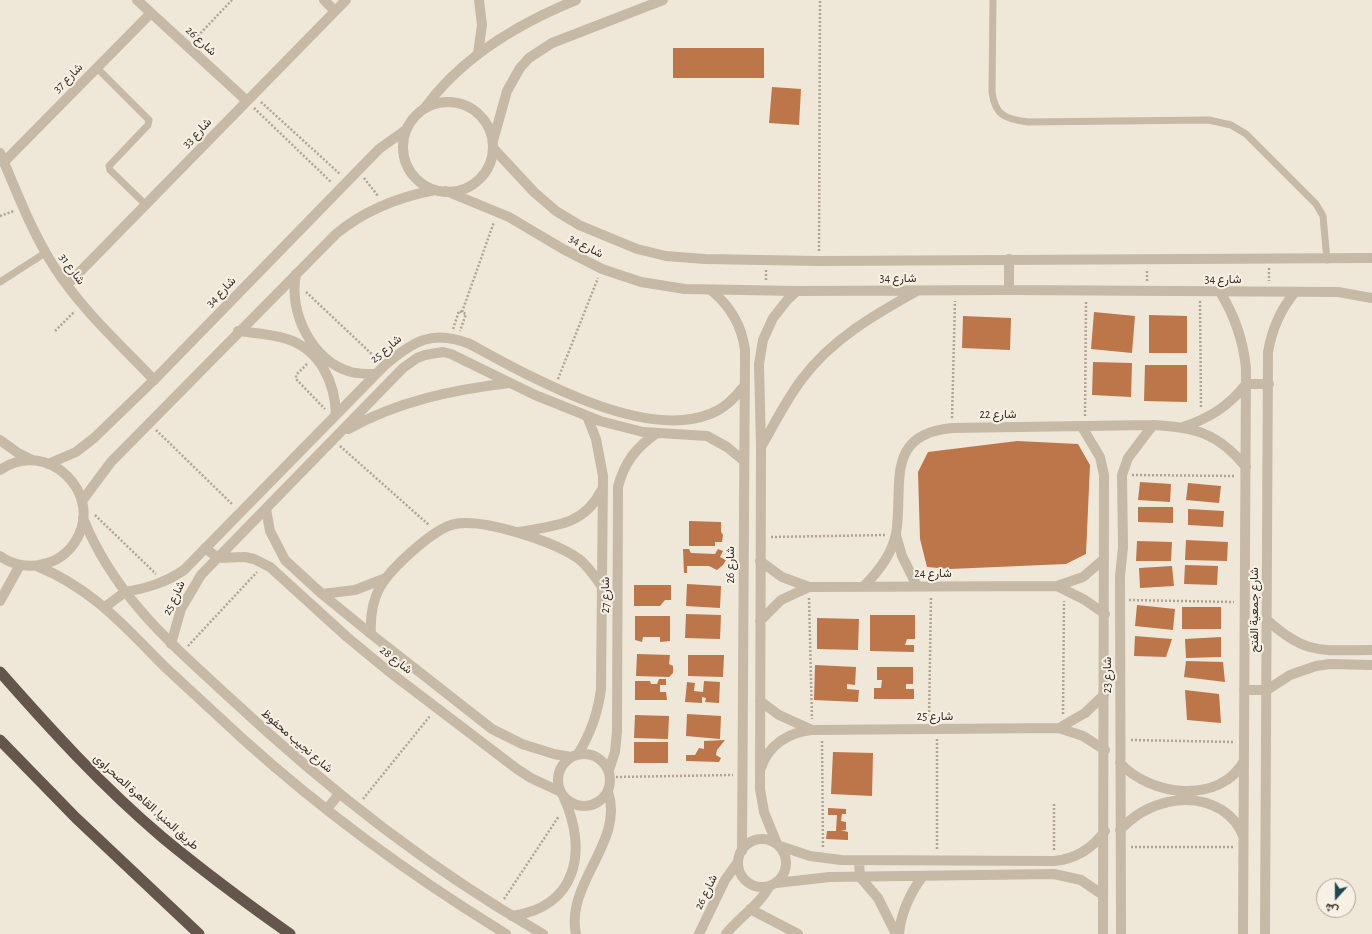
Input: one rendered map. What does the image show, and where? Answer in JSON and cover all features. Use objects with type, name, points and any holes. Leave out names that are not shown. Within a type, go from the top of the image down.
[{"type":"highway","name":"طريق المنيا, القاهرة الصحراوى","points":[[0,672],[62,742],[130,809],[207,873],[290,934]]},
{"type":"highway","points":[[0,740],[76,818],[199,934]]},
{"type":"street","name":"شارع 26","points":[[137,0],[188,47],[250,98]]},
{"type":"street","points":[[324,0],[335,11]]},
{"type":"street","name":"شارع 33","points":[[66,285],[346,0]]},
{"type":"street","points":[[478,54],[482,25],[479,0]]},
{"type":"street","points":[[82,502],[112,462],[149,423],[238,331],[295,278],[344,227],[384,204],[417,193],[435,190],[458,190],[479,180],[491,160],[493,145],[507,91],[520,68],[529,58],[552,43],[663,0]]},
{"type":"street","points":[[435,190],[419,180],[407,165],[404,154],[404,141],[407,129],[414,118],[424,109],[452,74],[478,54],[536,17],[570,1]]},
{"type":"street","name":"شارع 37","points":[[2,157],[97,68],[151,13]]},
{"type":"street","points":[[424,109],[437,103],[453,102],[467,106],[480,115],[489,127],[493,145]]},
{"type":"street","name":"شارع 34","points":[[48,464],[67,457],[85,445],[154,380],[379,149],[407,129]]},
{"type":"street","name":"شارع 34","points":[[493,145],[534,192],[556,210],[579,225],[637,249],[666,256],[705,259],[819,261],[1009,259],[1327,260],[1372,258]]},
{"type":"street","name":"شارع 31","points":[[2,157],[34,231],[45,253],[66,285],[154,380]]},
{"type":"street","name":"شارع 34","points":[[446,191],[498,212],[522,224],[562,249],[602,269],[641,282],[662,286],[712,290],[766,291],[1009,290],[1338,292],[1372,298]]},
{"type":"street","points":[[1009,259],[1009,290]]},
{"type":"street","points":[[295,278],[295,300],[299,319],[307,337],[318,354],[331,384],[334,394],[334,416]]},
{"type":"street","name":"شارع 26","points":[[712,290],[728,307],[739,326],[743,338],[745,363],[742,851]]},
{"type":"street","points":[[761,447],[791,396],[810,369],[827,350],[858,326],[919,290]]},
{"type":"street","points":[[726,934],[773,885],[781,879],[786,866],[786,859],[778,845],[764,812],[759,772],[761,447],[759,364],[763,340],[773,318],[788,299],[797,291]]},
{"type":"street","name":"شارع جمعية الفتح","points":[[1220,292],[1241,336],[1245,357],[1246,384],[1243,934]]},
{"type":"street","name":"شارع جمعية الفتح","points":[[1265,934],[1268,352],[1272,332],[1279,314],[1295,292]]},
{"type":"street","points":[[238,331],[287,338],[343,369],[359,374],[376,374]]},
{"type":"street","name":"شارع 25","points":[[125,592],[154,587],[184,570],[384,366],[400,351],[416,342],[435,337],[454,338],[482,350],[554,388],[620,412],[653,418],[688,420],[710,414],[729,403],[744,386]]},
{"type":"street","points":[[475,364],[482,350]]},
{"type":"street","name":"شارع 25","points":[[171,644],[177,621],[187,597],[201,575],[403,368],[417,358],[443,352],[459,356],[509,383],[587,416],[628,429],[657,433],[707,436],[727,447],[744,461]]},
{"type":"street","points":[[745,363],[759,364]]},
{"type":"street","points":[[337,437],[374,416],[412,402],[450,392],[509,383]]},
{"type":"street","points":[[1246,384],[1268,384]]},
{"type":"street","name":"شارع 22","points":[[1183,427],[1201,421],[1231,402],[1246,384]]},
{"type":"street","name":"شارع 27","points":[[575,755],[591,729],[596,716],[601,689],[603,488],[599,451],[587,416]]},
{"type":"street","points":[[676,434],[677,420]]},
{"type":"street","name":"شارع 22","points":[[917,586],[902,556],[896,535],[899,473],[905,452],[910,446],[923,435],[939,429],[1153,425],[1183,427],[1207,435],[1218,441],[1233,453],[1246,471]]},
{"type":"street","name":"شارع 23","points":[[1121,934],[1120,576],[1123,547],[1122,475],[1128,458],[1153,425]]},
{"type":"street","name":"شارع 23","points":[[1084,427],[1097,449],[1103,465],[1105,614],[1105,831],[1103,934]]},
{"type":"street","name":"شارع 27","points":[[610,774],[616,742],[618,688],[618,487],[621,476],[631,456],[639,447],[657,433]]},
{"type":"street","points":[[0,440],[18,454],[56,467],[70,478],[75,485],[82,502],[83,518],[78,538],[65,554],[47,564],[37,566],[20,565],[0,556]]},
{"type":"street","points":[[0,470],[11,464],[32,460]]},
{"type":"street","points":[[516,533],[561,525],[571,521],[588,510],[595,503],[603,488],[618,487]]},
{"type":"street","points":[[1104,504],[1123,504]]},
{"type":"street","name":"شارع 28","points":[[266,509],[274,541],[292,569],[438,689],[492,729],[507,738],[538,750],[575,755]]},
{"type":"street","name":"شارع نجيب محفوظ","points":[[83,518],[99,554],[138,610],[181,654],[264,730],[339,794],[424,858],[512,916],[543,934]]},
{"type":"street","points":[[370,634],[373,605],[386,578],[435,532],[453,524],[473,522],[516,533],[569,553],[588,568],[602,587]]},
{"type":"street","name":"شارع 22","points":[[864,586],[887,557],[896,535]]},
{"type":"street","points":[[206,548],[218,558]]},
{"type":"street","name":"شارع 28","points":[[218,558],[245,557],[265,563],[347,637],[428,701],[517,769],[564,797]]},
{"type":"street","name":"شارع 24","points":[[1060,588],[1083,577],[1104,559]]},
{"type":"street","name":"شارع 24","points":[[760,561],[782,578],[809,587],[931,586],[1060,588],[1085,600],[1105,614]]},
{"type":"street","points":[[0,601],[20,565]]},
{"type":"street","points":[[37,566],[68,580],[106,607],[168,669],[283,775],[416,877],[506,934]]},
{"type":"street","points":[[282,578],[292,569]]},
{"type":"street","points":[[322,594],[355,590],[386,578]]},
{"type":"street","name":"شارع 24","points":[[760,621],[781,600],[809,587]]},
{"type":"street","points":[[106,607],[125,592]]},
{"type":"street","points":[[1267,620],[1290,639],[1309,648],[1331,650],[1372,650]]},
{"type":"street","points":[[1104,649],[1120,649]]},
{"type":"street","points":[[1330,664],[1331,650]]},
{"type":"street","points":[[1244,690],[1267,690],[1290,675],[1303,670],[1330,664],[1372,665]]},
{"type":"street","points":[[743,667],[760,666]]},
{"type":"street","points":[[601,689],[618,688]]},
{"type":"street","points":[[428,701],[438,689]]},
{"type":"street","points":[[1061,727],[1085,713],[1104,695]]},
{"type":"street","name":"شارع 25","points":[[760,701],[790,720],[812,730]]},
{"type":"street","name":"شارع 25","points":[[759,772],[767,755],[780,741],[795,733],[812,730],[1061,727],[1083,736],[1104,750]]},
{"type":"street","points":[[512,916],[532,912],[550,903],[565,887],[571,876],[575,859],[576,842],[573,821],[558,779],[561,766],[575,755],[586,753],[600,758],[610,774],[608,792],[612,807],[610,823],[576,907],[574,923],[576,934]]},
{"type":"street","points":[[1120,830],[1144,811],[1183,795],[1216,786],[1233,776],[1244,761]]},
{"type":"street","points":[[1120,763],[1127,770],[1145,781],[1204,802],[1226,813],[1240,829],[1244,843]]},
{"type":"street","points":[[564,797],[569,801],[583,806],[598,802],[608,792]]},
{"type":"street","points":[[327,809],[339,794]]},
{"type":"street","points":[[1103,895],[1089,884],[1076,878],[1063,875],[1045,874],[812,878],[762,887],[747,882],[739,870],[738,862],[742,851],[746,846],[758,840],[764,839],[778,845],[823,858],[859,861],[1049,861],[1071,858],[1083,852],[1094,844],[1105,831]]},
{"type":"street","points":[[859,861],[860,877],[878,898],[896,934]]},
{"type":"street","points":[[1045,874],[1049,861]]},
{"type":"street","name":"شارع 26","points":[[699,934],[726,880],[738,862]]},
{"type":"street","points":[[899,934],[903,912],[908,900],[922,877]]},
{"type":"street","points":[[750,909],[798,934]]},
{"type":"lane","points":[[993,0],[992,92],[993,104],[999,113],[1009,119],[1028,122],[1209,120],[1231,125],[1246,134],[1316,204],[1322,216],[1327,260]]},
{"type":"lane","points":[[97,68],[149,120],[148,125],[110,164],[109,168],[146,204]]},
{"type":"lane","points":[[0,282],[45,253]]},
{"type":"path","points":[[188,47],[232,0]]},
{"type":"path","points":[[819,261],[820,0]]},
{"type":"path","points":[[250,98],[348,181]]},
{"type":"path","points":[[250,98],[339,190]]},
{"type":"path","points":[[358,170],[384,204]]},
{"type":"path","points":[[454,338],[458,312],[462,312],[498,212]]},
{"type":"path","points":[[1146,292],[1147,259]]},
{"type":"path","points":[[1268,259],[1270,292]]},
{"type":"path","points":[[766,260],[766,291]]},
{"type":"path","points":[[554,388],[602,269]]},
{"type":"path","points":[[295,278],[384,366]]},
{"type":"path","points":[[952,428],[956,291]]},
{"type":"path","points":[[1084,427],[1086,291]]},
{"type":"path","points":[[1200,292],[1201,421]]},
{"type":"path","points":[[55,331],[82,304]]},
{"type":"path","points":[[454,338],[466,314],[462,312]]},
{"type":"path","points":[[318,354],[296,375],[296,380],[334,416]]},
{"type":"path","points":[[149,423],[240,512]]},
{"type":"path","points":[[337,437],[435,532]]},
{"type":"path","points":[[1122,475],[1246,471]]},
{"type":"path","points":[[82,502],[165,582]]},
{"type":"path","points":[[760,537],[896,535]]},
{"type":"path","points":[[181,654],[265,563]]},
{"type":"path","points":[[931,586],[937,860]]},
{"type":"path","points":[[809,587],[812,730]]},
{"type":"path","points":[[1060,588],[1061,727]]},
{"type":"path","points":[[1120,600],[1245,602]]},
{"type":"path","points":[[356,807],[437,708]]},
{"type":"path","points":[[822,730],[823,858]]},
{"type":"path","points":[[1120,739],[1244,742]]},
{"type":"path","points":[[610,774],[743,775]]},
{"type":"path","points":[[498,907],[564,797]]},
{"type":"path","points":[[1049,861],[1054,802]]},
{"type":"path","points":[[1120,847],[1244,843]]},
{"type":"building","points":[[673,48],[764,48],[764,78],[673,78]]},
{"type":"building","points":[[772,87],[801,89],[799,125],[769,123]]},
{"type":"building","points":[[1094,312],[1135,316],[1132,353],[1091,349]]},
{"type":"building","points":[[1149,315],[1187,316],[1187,353],[1149,353]]},
{"type":"building","points":[[963,316],[1011,318],[1010,350],[962,348]]},
{"type":"building","points":[[1093,362],[1132,363],[1131,397],[1092,395]]},
{"type":"building","points":[[1145,365],[1187,365],[1187,402],[1144,401]]},
{"type":"building","points":[[1017,441],[1078,444],[1090,465],[1086,554],[1066,564],[950,569],[927,567],[920,539],[918,472],[928,452]]},
{"type":"building","points":[[1140,482],[1171,484],[1170,502],[1138,500]]},
{"type":"building","points":[[1188,483],[1221,486],[1219,503],[1186,500]]},
{"type":"building","points":[[1138,507],[1173,507],[1173,523],[1138,522]]},
{"type":"building","points":[[1188,509],[1224,511],[1223,527],[1188,525]]},
{"type":"building","points":[[689,521],[721,522],[721,532],[723,535],[722,542],[715,542],[715,546],[689,546]]},
{"type":"building","points":[[1186,540],[1228,542],[1227,561],[1185,560]]},
{"type":"building","points":[[1137,541],[1172,542],[1171,561],[1136,561]]},
{"type":"building","points":[[683,549],[689,549],[691,553],[715,554],[718,549],[723,551],[720,557],[726,560],[717,570],[709,566],[687,566],[687,573],[684,573]]},
{"type":"building","points":[[1185,565],[1218,566],[1217,585],[1184,584]]},
{"type":"building","points":[[1172,566],[1174,586],[1140,588],[1139,568]]},
{"type":"building","points":[[687,584],[721,586],[720,608],[686,606]]},
{"type":"building","points":[[634,585],[671,585],[671,600],[665,600],[660,606],[634,606]]},
{"type":"building","points":[[1137,605],[1175,609],[1173,630],[1135,626]]},
{"type":"building","points":[[1182,607],[1221,607],[1221,629],[1182,629]]},
{"type":"building","points":[[686,614],[721,615],[720,639],[685,638]]},
{"type":"building","points":[[870,615],[915,615],[915,639],[907,639],[905,645],[914,645],[914,652],[870,651]]},
{"type":"building","points":[[635,616],[670,616],[670,641],[660,642],[660,637],[643,637],[642,642],[635,640]]},
{"type":"building","points":[[817,618],[859,619],[858,650],[817,649]]},
{"type":"building","points":[[1135,636],[1172,639],[1166,657],[1134,656]]},
{"type":"building","points":[[1221,637],[1221,657],[1186,658],[1185,639]]},
{"type":"building","points":[[637,654],[670,655],[669,664],[673,666],[673,673],[669,677],[636,676]]},
{"type":"building","points":[[688,655],[724,655],[723,677],[688,676]]},
{"type":"building","points":[[1186,661],[1223,662],[1225,682],[1184,677]]},
{"type":"building","points":[[815,665],[856,667],[855,685],[847,684],[847,689],[859,690],[858,702],[814,700]]},
{"type":"building","points":[[877,667],[913,667],[913,684],[906,684],[906,689],[914,689],[914,699],[874,699],[874,688],[881,688],[882,680],[877,680]]},
{"type":"building","points":[[659,679],[666,679],[666,685],[660,685],[660,692],[666,692],[667,700],[635,700],[635,681],[650,681],[651,684],[657,684]]},
{"type":"building","points":[[704,681],[720,682],[719,703],[705,702],[706,698],[702,697],[702,703],[685,702],[687,682],[695,683],[694,691],[703,692]]},
{"type":"building","points":[[1185,690],[1219,694],[1221,723],[1187,720]]},
{"type":"building","points":[[687,714],[721,716],[720,739],[686,736]]},
{"type":"building","points":[[635,715],[669,716],[668,739],[634,738]]},
{"type":"building","points":[[725,740],[717,750],[716,755],[721,758],[719,762],[686,761],[686,755],[695,755],[699,748],[704,749],[704,741]]},
{"type":"building","points":[[634,742],[668,742],[668,763],[634,763]]},
{"type":"building","points":[[833,752],[873,753],[872,796],[831,794]]},
{"type":"building","points":[[828,808],[846,809],[846,814],[842,814],[841,821],[846,822],[846,830],[841,830],[848,832],[848,840],[826,839],[827,831],[836,831],[837,815],[828,815]]}]
